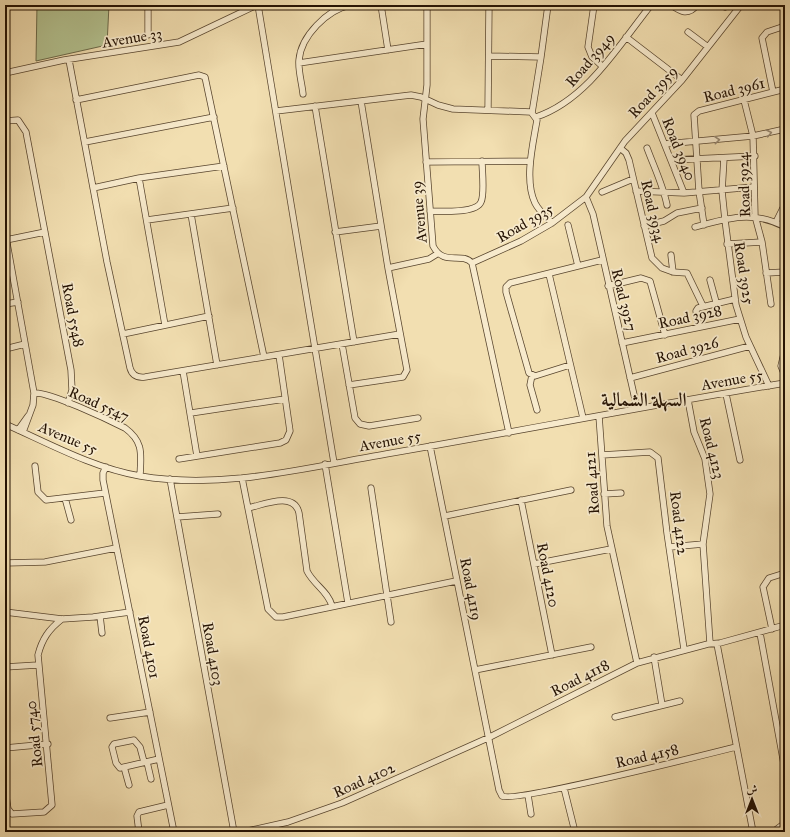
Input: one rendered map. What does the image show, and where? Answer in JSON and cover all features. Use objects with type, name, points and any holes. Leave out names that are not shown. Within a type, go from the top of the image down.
[{"type":"street","points":[[148,5],[148,36]]},
{"type":"street","points":[[258,5],[334,463]]},
{"type":"street","name":"Avenue 33","points":[[5,73],[37,65],[179,42],[251,6],[258,5]]},
{"type":"street","points":[[303,94],[299,63],[302,48],[313,30],[333,12],[350,5]]},
{"type":"street","points":[[381,5],[388,50]]},
{"type":"street","name":"Avenue 39","points":[[427,5],[427,44],[423,119],[433,246],[437,254],[442,257],[466,259],[472,263]]},
{"type":"street","points":[[488,110],[489,5]]},
{"type":"street","points":[[548,5],[532,113],[537,120],[530,160],[533,198],[540,210],[552,222]]},
{"type":"street","points":[[594,5],[588,48],[592,57],[602,66]]},
{"type":"street","name":"Road 3949","points":[[276,111],[406,95],[416,96],[446,108],[532,113],[552,111],[573,98],[602,66],[651,5]]},
{"type":"street","points":[[671,5],[679,11],[686,13],[693,10],[697,5]]},
{"type":"street","name":"Road 3959","points":[[586,197],[620,148],[682,80],[741,5]]},
{"type":"street","points":[[773,92],[762,38],[767,32],[785,26]]},
{"type":"street","points":[[688,32],[708,47]]},
{"type":"street","points":[[626,37],[682,80]]},
{"type":"street","points":[[299,63],[427,44]]},
{"type":"street","points":[[489,56],[541,57]]},
{"type":"street","points":[[69,60],[93,188],[130,368],[136,376],[145,378],[400,334]]},
{"type":"street","points":[[76,100],[199,75],[206,79],[264,357]]},
{"type":"street","name":"Road 3961","points":[[704,224],[696,159],[694,115],[696,113],[785,89]]},
{"type":"street","name":"Road 3924","points":[[744,100],[753,136],[755,156],[754,216],[762,242],[771,304]]},
{"type":"street","points":[[349,385],[405,375],[407,368],[388,268],[362,101]]},
{"type":"street","points":[[315,106],[354,342]]},
{"type":"street","name":"Road 3940","points":[[652,113],[684,193]]},
{"type":"street","points":[[85,142],[214,117]]},
{"type":"street","name":"Road 5548","points":[[5,121],[14,119],[20,122],[26,132],[72,370],[72,384],[68,403]]},
{"type":"street","points":[[753,136],[784,130],[785,137]]},
{"type":"street","name":"Road 3924","points":[[665,144],[753,136]]},
{"type":"street","name":"Road 3934","points":[[620,148],[628,157],[652,258],[658,265],[674,272],[687,273],[703,306]]},
{"type":"street","points":[[647,148],[667,205]]},
{"type":"street","points":[[671,160],[755,156]]},
{"type":"street","name":"Road 3925","points":[[724,158],[722,190],[727,244],[736,299],[740,319],[750,346],[769,386]]},
{"type":"street","points":[[426,162],[530,160]]},
{"type":"street","points":[[430,211],[472,210],[479,206],[482,198],[482,161]]},
{"type":"street","points":[[93,188],[139,178],[224,166]]},
{"type":"street","points":[[139,178],[165,324]]},
{"type":"street","points":[[602,192],[633,179]]},
{"type":"street","name":"Road 3940","points":[[636,190],[664,193],[684,193],[754,187]]},
{"type":"street","name":"Road 3935","points":[[472,263],[509,247],[552,222],[586,197]]},
{"type":"street","name":"Road 3927","points":[[586,197],[592,214],[637,408]]},
{"type":"street","points":[[776,222],[785,204]]},
{"type":"street","points":[[147,220],[233,208]]},
{"type":"street","points":[[644,226],[664,221],[677,213],[702,208]]},
{"type":"street","points":[[191,214],[217,365]]},
{"type":"street","points":[[695,227],[725,220],[754,216],[785,226]]},
{"type":"street","points":[[568,225],[578,266]]},
{"type":"street","points":[[335,232],[381,226]]},
{"type":"street","points":[[5,232],[34,393],[34,401],[20,431]]},
{"type":"street","points":[[6,240],[45,232]]},
{"type":"street","points":[[727,244],[762,242]]},
{"type":"street","points":[[388,268],[429,259],[437,254]]},
{"type":"street","points":[[671,255],[674,272]]},
{"type":"street","points":[[532,375],[527,370],[506,288],[510,283],[602,260]]},
{"type":"street","points":[[472,263],[508,433]]},
{"type":"street","points":[[766,273],[785,272]]},
{"type":"street","points":[[549,274],[583,418]]},
{"type":"street","points":[[608,286],[641,278],[648,279],[652,285],[664,334]]},
{"type":"street","points":[[710,280],[716,302]]},
{"type":"street","points":[[700,327],[696,311],[703,306],[716,302],[736,299]]},
{"type":"street","points":[[5,304],[18,302]]},
{"type":"street","points":[[123,334],[208,316]]},
{"type":"street","name":"Road 3928","points":[[622,343],[740,319]]},
{"type":"street","points":[[5,349],[25,344]]},
{"type":"street","points":[[342,344],[355,418],[363,425],[369,426],[418,418]]},
{"type":"street","name":"Road 3926","points":[[630,378],[750,346]]},
{"type":"street","points":[[785,349],[781,366],[785,376]]},
{"type":"street","points":[[179,459],[284,442],[290,433],[279,354]]},
{"type":"street","points":[[532,375],[570,365]]},
{"type":"street","points":[[183,371],[198,456]]},
{"type":"street","points":[[532,375],[530,386],[537,410]]},
{"type":"street","name":"Avenue 55","points":[[5,424],[106,467],[140,476],[170,479],[242,478],[508,433],[637,408],[785,383]]},
{"type":"street","name":"Road 5547","points":[[34,393],[43,394],[68,403],[125,428],[132,433],[137,438],[140,446],[140,476]]},
{"type":"street","points":[[726,394],[740,460]]},
{"type":"street","points":[[191,413],[286,399]]},
{"type":"street","name":"Road 4123","points":[[688,400],[694,432],[705,459],[710,494],[703,544],[710,643]]},
{"type":"street","name":"Road 4121","points":[[599,416],[604,494],[611,549],[636,662]]},
{"type":"street","name":"Road 4119","points":[[430,446],[445,516],[456,581],[490,736]]},
{"type":"street","name":"Road 4122","points":[[602,455],[650,452],[657,455],[659,460],[684,649]]},
{"type":"street","points":[[325,464],[348,603]]},
{"type":"street","points":[[35,466],[38,492],[41,497],[49,500],[105,493]]},
{"type":"street","name":"Road 4101","points":[[106,467],[103,473],[105,493],[174,832]]},
{"type":"street","points":[[242,478],[270,612],[276,617],[283,617],[456,581]]},
{"type":"street","name":"Road 4103","points":[[170,479],[234,832]]},
{"type":"street","points":[[371,488],[391,622]]},
{"type":"street","points":[[445,516],[571,490]]},
{"type":"street","points":[[604,494],[621,493]]},
{"type":"street","points":[[65,498],[71,520]]},
{"type":"street","points":[[248,508],[282,500],[289,501],[294,504],[299,513],[307,571],[311,579],[328,596],[332,606]]},
{"type":"street","name":"Road 4120","points":[[521,500],[552,655]]},
{"type":"street","points":[[177,517],[218,514]]},
{"type":"street","points":[[670,547],[703,544]]},
{"type":"street","points":[[5,563],[45,562],[116,548]]},
{"type":"street","points":[[534,564],[611,549]]},
{"type":"street","points":[[772,629],[763,587],[769,578],[785,573]]},
{"type":"street","points":[[5,612],[62,619],[130,612]]},
{"type":"street","points":[[100,616],[102,633]]},
{"type":"street","name":"Road 5740","points":[[5,789],[8,809],[14,814],[47,811],[51,808],[53,800],[38,655],[43,641],[52,627],[62,619]]},
{"type":"street","points":[[684,649],[710,643],[717,644],[785,625]]},
{"type":"street","points":[[760,633],[785,770]]},
{"type":"street","points":[[717,644],[753,832]]},
{"type":"street","points":[[475,670],[591,647]]},
{"type":"street","name":"Road 4118","points":[[490,736],[636,662],[684,649]]},
{"type":"street","points":[[654,657],[662,705]]},
{"type":"street","points":[[5,667],[38,665]]},
{"type":"street","points":[[615,717],[680,701]]},
{"type":"street","points":[[110,718],[150,712]]},
{"type":"street","name":"Road 4158","points":[[490,736],[500,794],[505,798],[564,788],[736,747]]},
{"type":"street","name":"Road 4102","points":[[243,832],[288,822],[342,803],[490,736]]},
{"type":"street","points":[[151,778],[145,762],[140,747],[134,740],[114,744],[112,747],[116,763],[120,768],[145,762],[159,759]]},
{"type":"street","points":[[5,748],[48,744]]},
{"type":"street","points":[[124,767],[128,785]]},
{"type":"street","points":[[564,788],[575,832]]},
{"type":"street","points":[[528,795],[531,814]]},
{"type":"street","points":[[139,832],[137,816],[139,812],[168,805]]},
{"type":"street","points":[[774,832],[785,823]]},
{"type":"green space","points":[[37,5],[109,5],[107,45],[36,61]]},
{"type":"district","name":"السهلة الشمالية","points":[[644,399]]}]
